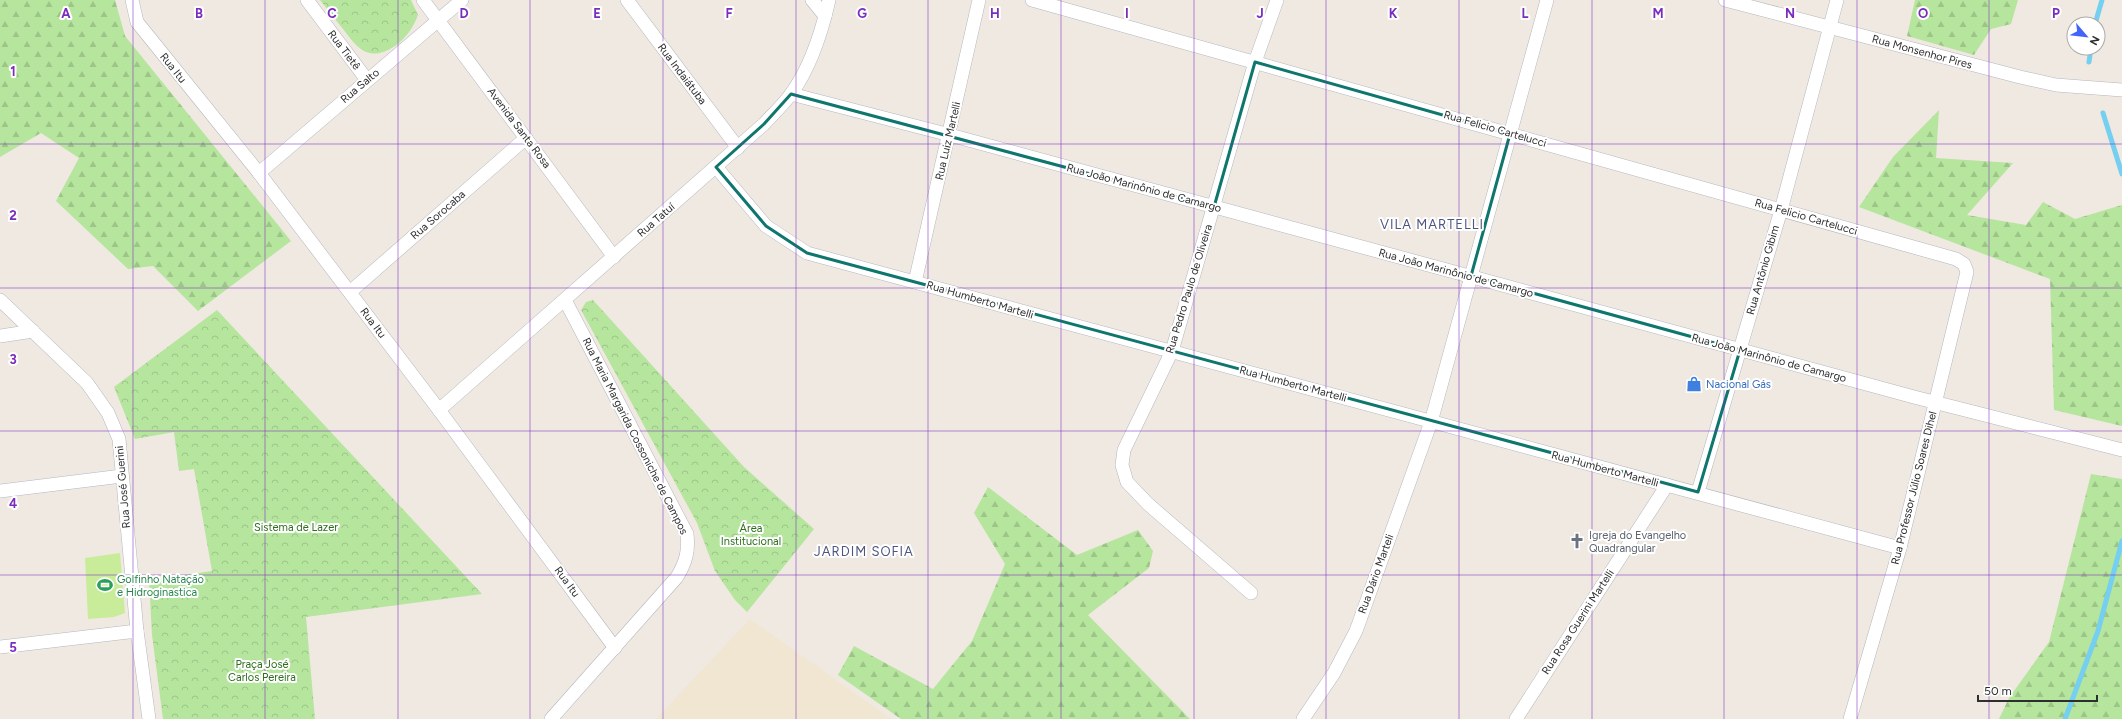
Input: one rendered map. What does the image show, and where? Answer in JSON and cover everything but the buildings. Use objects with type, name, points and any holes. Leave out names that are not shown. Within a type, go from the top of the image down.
[{"type":"street","name":"Rua Itu","points":[[132,0],[137,22],[259,173],[350,292],[615,648]]},
{"type":"street","name":"Rua Tietê","points":[[307,0],[367,80]]},
{"type":"street","name":"Avenida Santa Rosa","points":[[423,0],[614,257]]},
{"type":"street","name":"Rua Salto","points":[[259,173],[462,0]]},
{"type":"street","name":"Rua Indaiátuba","points":[[627,0],[738,148]]},
{"type":"street","points":[[812,0],[825,16]]},
{"type":"street","name":"Rua Tatuí","points":[[439,410],[764,124],[791,94],[806,66],[825,16],[829,0]]},
{"type":"street","name":"Rua Luiz Martelli","points":[[915,282],[950,134],[979,0]]},
{"type":"street","name":"Rua Felicio Cartelucci","points":[[1032,0],[1956,259]]},
{"type":"street","name":"Rua Pedro Paulo de Oliveira","points":[[1251,593],[1148,504],[1128,482],[1122,465],[1124,450],[1172,352],[1255,62],[1277,0]]},
{"type":"street","name":"Rua Dário Marteli","points":[[1303,719],[1334,673],[1356,631],[1431,422],[1547,0]]},
{"type":"street","name":"Rua Monsenhor Pires","points":[[1725,0],[2027,79],[2056,85],[2122,90]]},
{"type":"street","name":"Rua Antônio Gibim","points":[[1698,492],[1781,210],[1837,0]]},
{"type":"street","name":"Rua João Marinônio de Camargo","points":[[791,94],[950,134],[1936,403],[2122,450]]},
{"type":"street","name":"Rua Sorocaba","points":[[350,292],[526,138]]},
{"type":"street","name":"Rua Humberto Martelli","points":[[716,167],[766,226],[807,253],[1431,422],[1698,492],[1900,548]]},
{"type":"street","name":"Rua Professor Júlio Soares Dihel","points":[[1850,719],[1900,548],[1967,272],[1964,264],[1956,259]]},
{"type":"street","name":"Rua José Guerini","points":[[0,300],[87,383],[108,413],[119,439],[137,631],[149,719]]},
{"type":"street","name":"Rua Maria Margarida Cossoniche de Campos","points":[[551,719],[677,577],[685,563],[689,549],[687,534],[565,300]]},
{"type":"street","points":[[0,336],[33,332]]},
{"type":"street","points":[[0,491],[122,476]]},
{"type":"street","name":"Rua Rosa Guerini Martelli","points":[[1516,719],[1667,485]]},
{"type":"street","points":[[0,647],[137,631]]},
{"type":"highlighted area","points":[[1255,62],[1510,134],[1471,276],[1740,350],[1698,492],[807,253],[766,226],[716,167],[764,124],[791,94],[1214,207]]},
{"type":"shaded area","points":[[750,619],[891,719],[656,719]]},
{"type":"green space","points":[[0,0],[115,0],[125,36],[291,241],[198,311],[153,266],[128,269],[56,201],[79,158],[41,133],[0,157]]},
{"type":"green space","points":[[320,0],[411,0],[418,15],[414,24],[403,40],[386,51],[371,53],[359,48]]},
{"type":"green space","points":[[1915,0],[2018,0],[2011,24],[1991,29],[1974,55],[1907,36]]},
{"type":"green space","points":[[1939,110],[1936,158],[2013,163],[1967,215],[2026,225],[2043,202],[2075,219],[2122,205],[2122,426],[2054,410],[2050,279],[1859,207],[1893,157]]},
{"type":"green space","name":"Área Institucional","points":[[593,300],[744,467],[814,529],[747,612],[735,600],[715,571],[697,523],[581,310],[586,302]]},
{"type":"green space","name":"Sistema de Lazer","points":[[217,310],[482,594],[306,617],[315,719],[163,719],[152,635],[149,580],[212,571],[194,469],[179,471],[174,432],[135,439],[114,387]]},
{"type":"green space","points":[[2091,474],[2122,479],[2122,719],[1999,719],[2009,698],[2049,642]]},
{"type":"green space","points":[[988,487],[1077,555],[1138,530],[1153,551],[1149,568],[1088,615],[1190,719],[901,719],[838,675],[854,646],[933,689],[972,641],[1005,564],[974,513]]},
{"type":"green space","name":"Golfinho Natação e Hidroginastica","points":[[120,553],[125,613],[114,617],[88,619],[85,558]]},
{"type":"waterway","points":[[2097,16],[2102,0]]},
{"type":"waterway","points":[[2089,62],[2090,56]]},
{"type":"waterway","points":[[2103,113],[2122,174]]},
{"type":"waterway","points":[[2065,719],[2098,631],[2122,541]]},
{"type":"place","name":"Nacional Gás","points":[[1694,384]]},
{"type":"place","name":"Igreja do Evangelho Quadrangular","points":[[1577,541]]},
{"type":"place","name":"Golfinho Natação e Hidroginastica","points":[[105,585]]},
{"type":"district","name":"VILA MARTELLI","points":[[1432,224]]},
{"type":"district","name":"JARDIM SOFIA","points":[[864,551]]},
{"type":"park label","name":"Praça José Carlos Pereira","points":[[262,670]]}]
